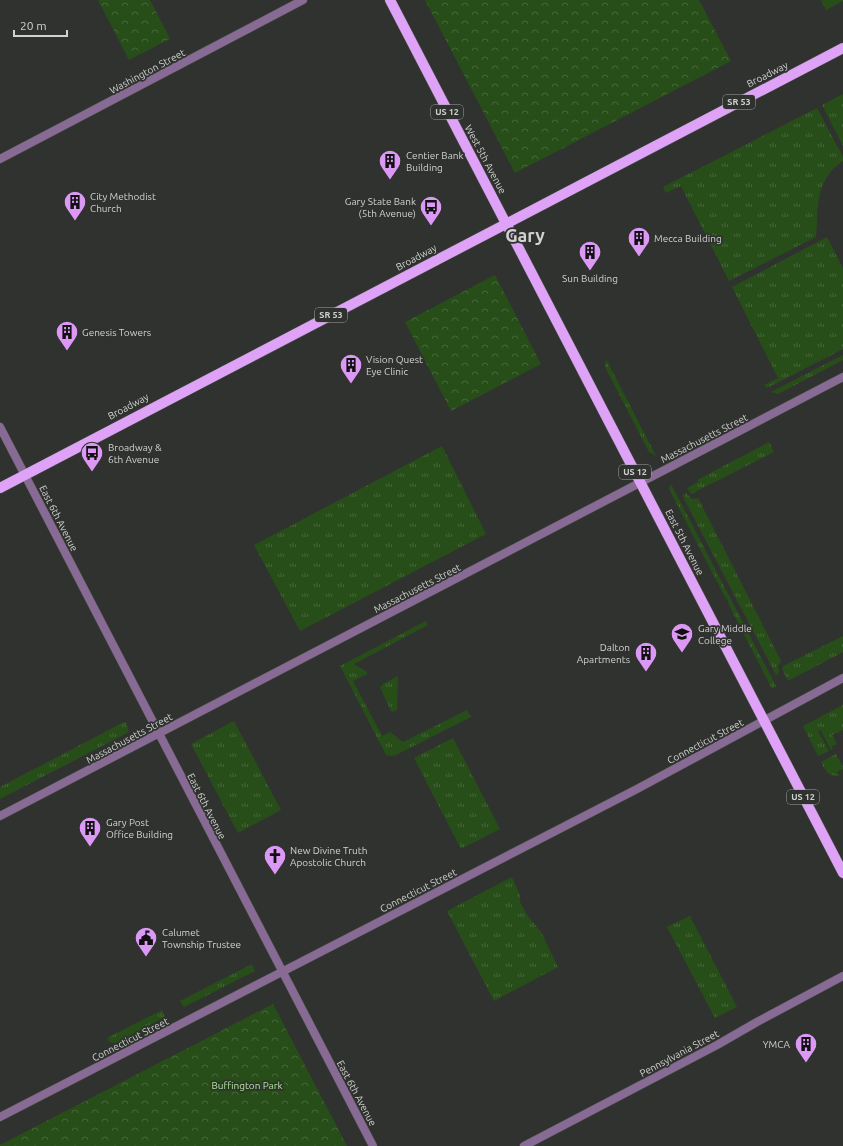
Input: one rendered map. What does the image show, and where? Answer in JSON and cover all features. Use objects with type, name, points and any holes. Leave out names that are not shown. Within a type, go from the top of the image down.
[{"type":"main road","name":"West 5th Avenue","points":[[390,0],[506,223]]},
{"type":"main road","name":"Broadway","points":[[0,488],[843,48]]},
{"type":"main road","name":"East 5th Avenue","points":[[506,223],[843,873]]},
{"type":"street","name":"Washington Street","points":[[0,159],[303,0]]},
{"type":"street","name":"Massachusetts Street","points":[[0,816],[843,378]]},
{"type":"street","name":"East 6th Avenue","points":[[0,427],[373,1146]]},
{"type":"street","name":"Connecticut Street","points":[[0,1117],[637,789],[843,678]]},
{"type":"street","name":"Pennsylvania Street","points":[[524,1146],[717,1045],[843,976]]},
{"type":"green space","points":[[98,0],[150,0],[170,39],[129,60]]},
{"type":"green space","points":[[425,0],[699,0],[731,61],[515,173]]},
{"type":"green space","points":[[821,0],[843,0],[843,1],[826,10]]},
{"type":"green space","points":[[843,94],[843,146],[822,105]]},
{"type":"green space","points":[[817,108],[843,157],[843,161],[827,177],[823,186],[818,205],[816,237],[729,281],[681,186],[666,193],[663,187]]},
{"type":"green space","points":[[827,237],[843,268],[843,349],[767,388],[764,385],[778,378],[732,287]]},
{"type":"green space","points":[[495,275],[541,364],[451,411],[405,322]]},
{"type":"green space","points":[[843,355],[843,360],[778,394],[771,392]]},
{"type":"green space","points":[[606,359],[656,456],[649,452],[605,367]]},
{"type":"green space","points":[[769,442],[774,452],[695,493],[691,494],[687,488],[698,482],[697,480]]},
{"type":"green space","points":[[442,446],[486,534],[300,631],[254,545]]},
{"type":"green space","points":[[671,484],[776,686],[772,689],[728,603],[728,600],[726,599],[670,491],[669,488]]},
{"type":"green space","points":[[686,493],[692,499],[698,498],[781,661],[778,666],[779,673],[776,675],[682,495]]},
{"type":"green space","points":[[426,621],[428,625],[354,664],[367,672],[367,674],[353,681],[382,736],[390,732],[403,742],[467,710],[471,717],[396,755],[386,755],[340,666]]},
{"type":"green space","points":[[843,636],[843,652],[788,681],[782,669],[783,666]]},
{"type":"green space","points":[[398,676],[397,710],[393,712],[391,711],[380,687]]},
{"type":"green space","points":[[843,705],[843,730],[832,735],[837,744],[832,746],[833,749],[831,750],[821,731],[819,730],[818,731],[829,751],[818,756],[803,726]]},
{"type":"green space","points":[[234,721],[281,810],[238,833],[191,744]]},
{"type":"green space","points":[[126,722],[129,732],[0,799],[0,787]]},
{"type":"green space","points":[[453,738],[500,829],[461,849],[414,758]]},
{"type":"green space","points":[[836,754],[843,767],[843,769],[837,772],[840,776],[828,773],[821,762]]},
{"type":"green space","points":[[512,877],[520,895],[520,902],[527,915],[541,932],[558,967],[494,1001],[447,911]]},
{"type":"green space","points":[[690,916],[737,1007],[715,1018],[667,927]]},
{"type":"green space","points":[[252,964],[255,971],[184,1007],[180,1001]]},
{"type":"green space","name":"Buffington Park","points":[[273,1004],[347,1146],[0,1146],[0,1145]]},
{"type":"green space","points":[[162,1010],[165,1017],[116,1043],[108,1040],[107,1038]]},
{"type":"place","name":"Centier Bank Building","points":[[390,180]]},
{"type":"place","name":"City Methodist Church","points":[[75,222]]},
{"type":"place","name":"Gary State Bank (5th Avenue)","points":[[431,226]]},
{"type":"place","name":"Mecca Building","points":[[639,258]]},
{"type":"place","name":"Sun Building","points":[[590,272]]},
{"type":"place","name":"Genesis Towers","points":[[67,352]]},
{"type":"place","name":"Vision Quest Eye Clinic","points":[[351,384]]},
{"type":"place","name":"Broadway & 6th Avenue","points":[[92,472]]},
{"type":"place","name":"Gary Middle College","points":[[682,654]]},
{"type":"place","name":"Dalton Apartments","points":[[646,672]]},
{"type":"place","name":"Gary Post Office Building","points":[[90,848]]},
{"type":"place","name":"New Divine Truth Apostolic Church","points":[[275,876]]},
{"type":"place","name":"Calumet Township Trustee","points":[[146,958]]},
{"type":"place","name":"YMCA","points":[[806,1064]]},
{"type":"district","name":"Gary","points":[[525,236]]}]
